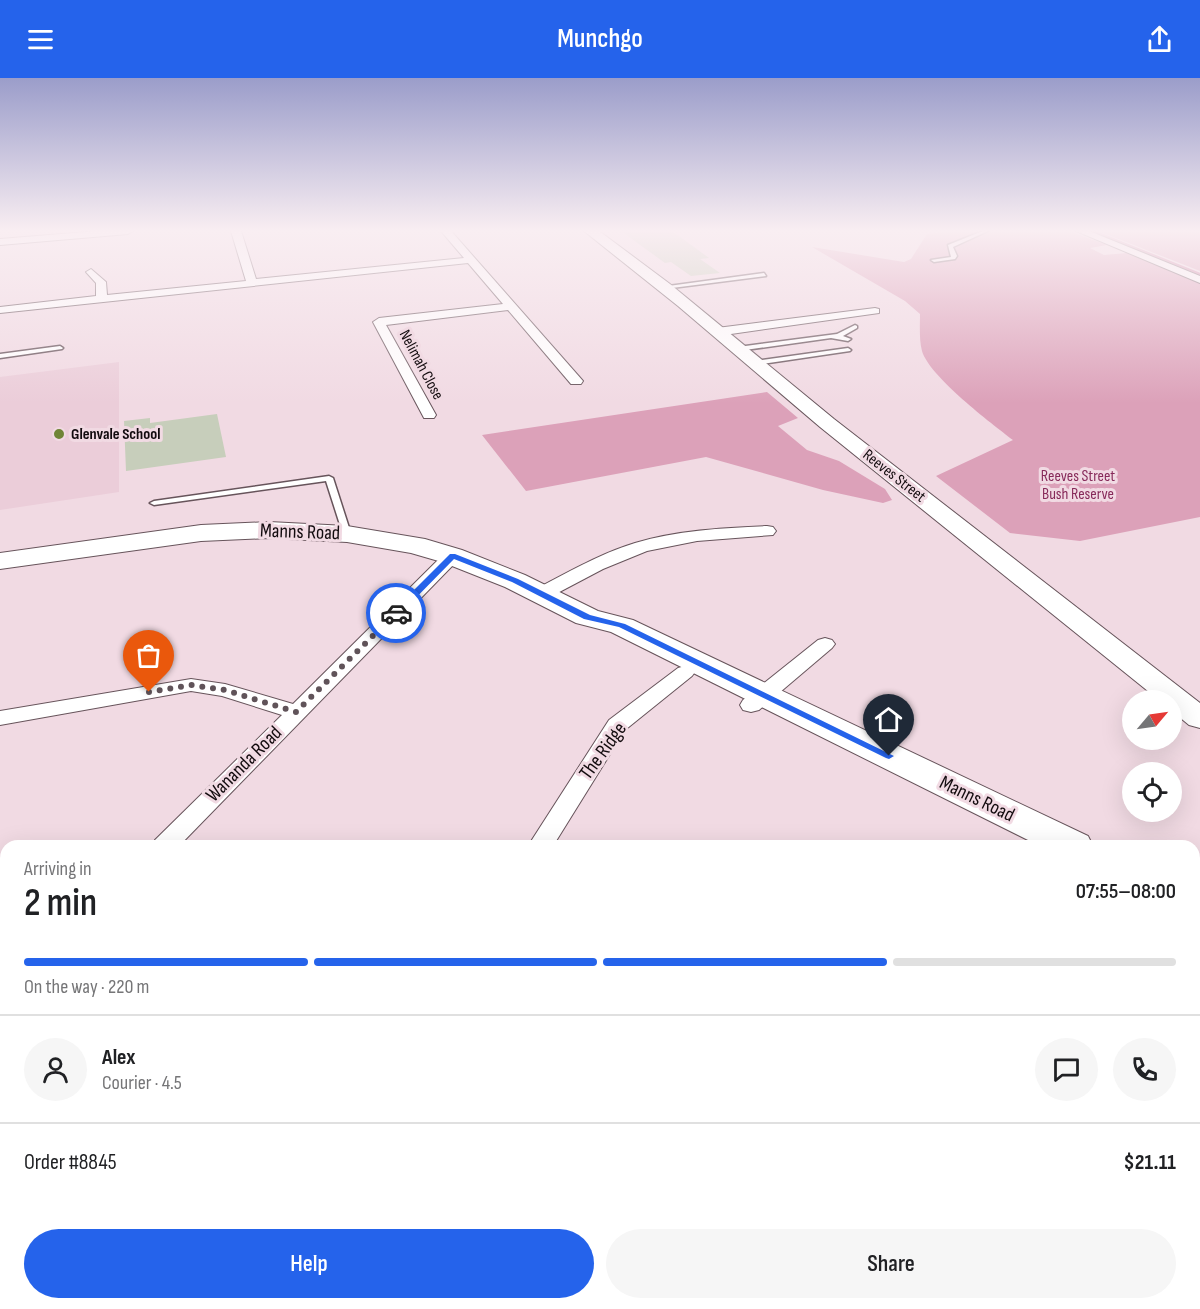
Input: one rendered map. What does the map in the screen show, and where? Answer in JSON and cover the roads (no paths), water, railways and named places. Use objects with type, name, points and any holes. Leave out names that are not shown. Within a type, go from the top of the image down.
[{"type":"main road","name":"Manns Road","points":[[0,561],[201,533],[269,530],[347,534],[415,545],[486,568],[587,617],[622,626],[757,700],[1025,840]]},
{"type":"main road","name":"Manns Road","points":[[587,617],[605,633],[685,672],[757,700],[1061,840]]},
{"type":"street","points":[[101,288],[102,299]]},
{"type":"street","points":[[0,310],[201,288]]},
{"type":"street","points":[[496,288],[576,381]]},
{"type":"street","name":"Reeves Street","points":[[665,288],[682,300],[746,356],[1200,718]]},
{"type":"street","points":[[848,305],[860,313]]},
{"type":"street","name":"Nelimah Close","points":[[429,415],[379,322],[511,306]]},
{"type":"street","points":[[717,332],[874,311]]},
{"type":"street","points":[[541,594],[595,565],[654,544],[712,534],[767,531]]},
{"type":"street","name":"Wananda Road","points":[[170,840],[452,556]]},
{"type":"street","points":[[757,700],[825,644]]},
{"type":"street","name":"The Ridge","points":[[544,840],[617,725],[685,672]]},
{"type":"street","points":[[0,718],[191,685],[225,690],[296,712]]},
{"type":"lane","points":[[746,356],[838,336],[855,327]]},
{"type":"lane","points":[[838,336],[848,339]]},
{"type":"lane","points":[[0,356],[60,348]]},
{"type":"lane","points":[[746,356],[848,350]]},
{"type":"lane","points":[[154,503],[329,478],[347,534]]},
{"type":"place","name":"Glenvale School","points":[[59,434]]},
{"type":"park label","name":"Reeves Street Bush Reserve","points":[[1078,485]]}]
